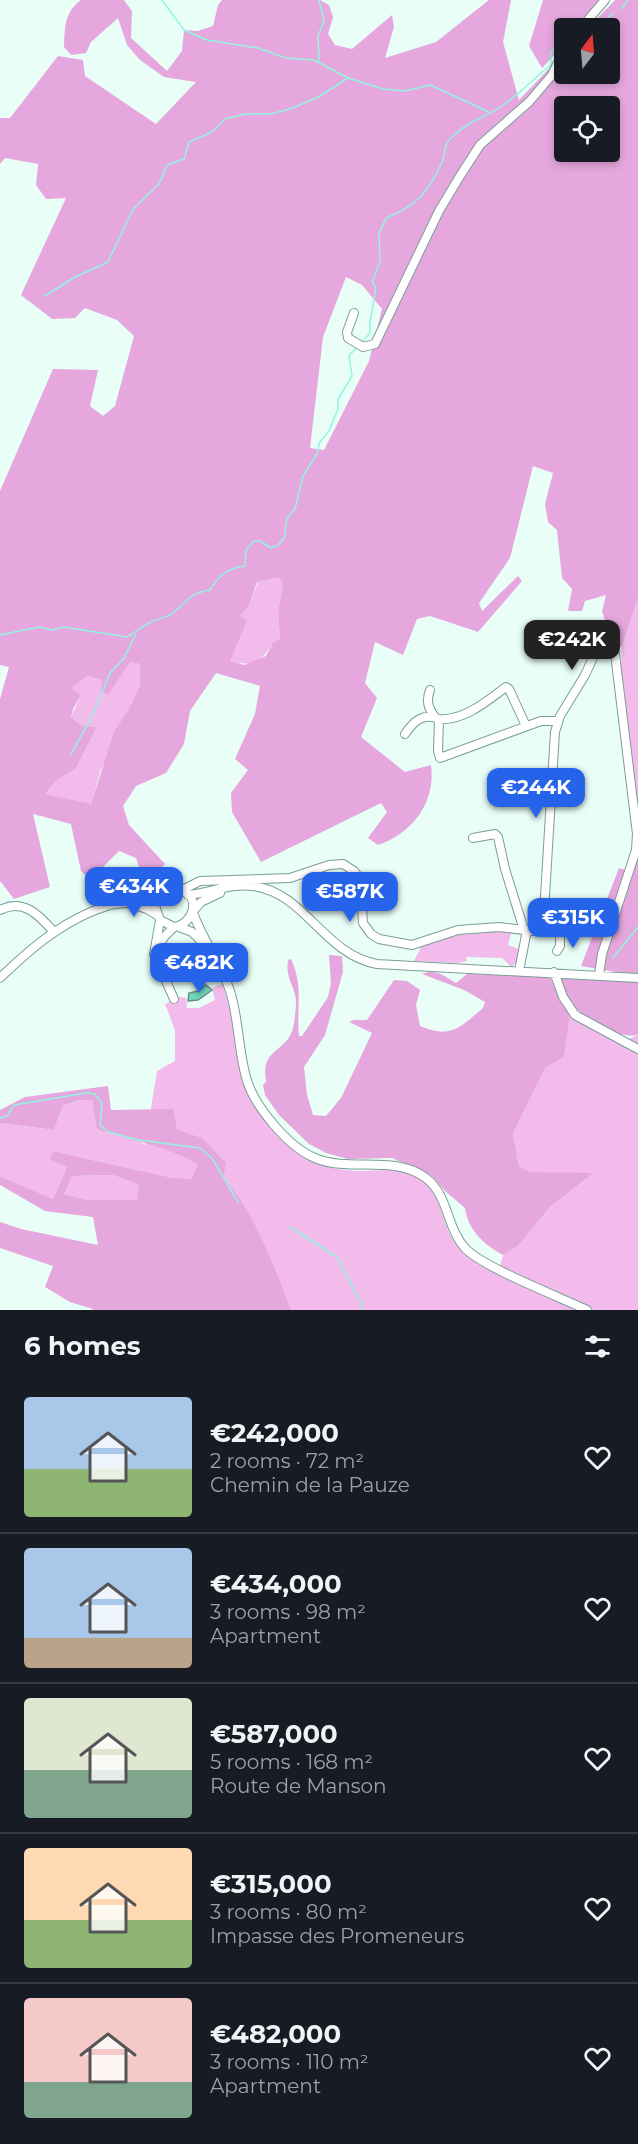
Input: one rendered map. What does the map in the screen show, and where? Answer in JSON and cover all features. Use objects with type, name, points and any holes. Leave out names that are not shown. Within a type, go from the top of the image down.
[{"type":"street","points":[[590,18],[605,0]]},
{"type":"street","points":[[354,313],[347,332],[348,338],[363,347],[375,344],[438,212],[480,145],[529,102],[554,71]]},
{"type":"street","points":[[543,929],[552,769],[558,721],[606,629]]},
{"type":"street","points":[[599,975],[602,954],[636,850],[638,834],[615,654],[609,646],[601,642]]},
{"type":"street","points":[[405,734],[417,719],[461,715],[483,705],[506,687],[526,726]]},
{"type":"street","points":[[430,690],[427,698],[429,709],[437,718],[440,758],[526,726],[542,721],[558,721]]},
{"type":"street","points":[[473,838],[495,834],[498,837],[505,869],[525,930],[519,970]]},
{"type":"street","points":[[185,893],[198,881],[290,878],[329,865],[343,864],[354,871],[360,879],[363,923],[371,934],[379,939],[412,945],[458,930],[499,927],[560,932]]},
{"type":"street","points":[[0,978],[53,931],[95,911],[118,904],[151,900],[171,889],[185,893],[241,886],[265,889],[288,900],[330,940],[356,959],[385,965],[519,970],[638,978]]},
{"type":"street","points":[[154,954],[164,937],[176,927],[185,924],[193,911],[209,898],[241,886]]},
{"type":"street","points":[[185,893],[234,1005],[248,1082],[264,1111],[292,1143],[303,1152],[324,1161],[348,1165],[397,1166],[422,1175],[442,1196],[456,1234],[470,1253],[587,1310]]},
{"type":"street","points":[[161,894],[155,906],[158,917],[154,954],[174,999]]},
{"type":"street","points":[[118,904],[136,905],[199,938],[216,960]]},
{"type":"street","points":[[0,910],[12,905],[23,906],[39,916],[53,931]]},
{"type":"street","points":[[557,951],[560,946],[563,922],[572,907]]},
{"type":"street","points":[[554,972],[563,998],[575,1015],[638,1049]]},
{"type":"shaded area","points":[[81,0],[124,0],[132,11],[131,38],[167,71],[182,51],[184,30],[198,31],[213,26],[218,5],[222,0],[320,0],[329,5],[333,17],[328,34],[335,45],[352,49],[392,15],[394,27],[385,58],[436,42],[489,0],[511,0],[503,42],[519,100],[554,63],[554,84],[620,84],[620,18],[598,18],[615,0],[638,0],[638,598],[622,647],[615,644],[612,626],[605,620],[602,611],[606,595],[585,601],[582,611],[568,611],[572,589],[562,578],[557,530],[548,522],[545,504],[553,473],[533,466],[510,558],[479,603],[482,611],[518,576],[522,581],[478,632],[430,616],[417,619],[403,655],[375,642],[365,683],[377,698],[361,737],[405,772],[431,765],[432,779],[426,803],[402,833],[378,845],[368,838],[387,812],[381,803],[261,862],[232,812],[231,793],[248,770],[235,759],[255,714],[260,686],[216,673],[190,711],[184,744],[166,773],[136,786],[123,806],[129,825],[165,864],[148,880],[141,873],[136,858],[119,851],[90,880],[81,871],[71,824],[33,814],[50,887],[14,899],[0,881],[0,699],[9,667],[0,665],[0,491],[53,369],[98,370],[90,406],[103,416],[115,406],[134,336],[117,320],[85,308],[75,318],[52,319],[21,295],[66,198],[46,199],[36,185],[38,164],[5,158],[0,164],[0,118],[10,118],[58,56],[83,60],[85,76],[156,124],[196,82],[164,77],[140,60],[127,45],[118,18],[91,42],[86,53],[71,55],[64,47],[66,21],[71,10]],"holes":[[[346,277],[362,285],[382,309],[369,361],[324,450],[310,448],[323,337]],[[279,577],[283,584],[278,612],[280,639],[273,642],[266,656],[244,665],[230,661],[247,621],[240,616],[249,605],[257,582]],[[130,662],[140,664],[140,686],[114,732],[91,804],[45,794],[56,781],[76,768],[97,727],[81,725],[71,717],[81,695],[72,688],[87,676],[102,680],[101,692],[108,695]]]},
{"type":"shaded area","points":[[543,0],[607,0],[590,18],[554,18],[554,55],[542,68],[529,46]]},
{"type":"shaded area","points":[[279,576],[283,584],[278,612],[280,639],[273,642],[265,655],[255,662],[244,664],[229,661],[247,621],[239,616],[249,605],[258,582]]},
{"type":"shaded area","points":[[638,598],[638,840],[619,706],[622,647]]},
{"type":"shaded area","points":[[130,662],[141,664],[140,686],[100,772],[91,805],[45,794],[56,781],[76,768],[97,727],[81,725],[71,717],[81,695],[72,688],[87,676],[103,680]]},
{"type":"shaded area","points":[[638,855],[638,1034],[631,1036],[602,1027],[576,1009],[565,994],[560,976],[621,980],[621,973],[581,966],[619,868],[633,872]]},
{"type":"shaded area","points":[[492,930],[512,930],[508,945],[519,949],[517,962],[511,967],[502,958],[466,957],[467,961],[457,963],[414,961],[423,943],[467,931],[472,934]]},
{"type":"shaded area","points":[[329,955],[342,956],[343,972],[325,1035],[304,1067],[307,1095],[313,1115],[326,1116],[341,1098],[372,1033],[349,1022],[367,1020],[394,980],[407,981],[420,990],[416,1005],[420,1026],[431,1030],[447,1031],[461,1026],[483,1008],[485,1002],[464,990],[422,974],[436,972],[456,983],[467,974],[550,976],[559,999],[570,1014],[564,1057],[545,1068],[513,1134],[519,1166],[530,1172],[594,1173],[550,1207],[518,1246],[503,1255],[489,1247],[473,1230],[465,1208],[432,1176],[392,1158],[348,1159],[326,1153],[309,1144],[279,1115],[265,1095],[263,1085],[266,1082],[267,1062],[290,1036],[293,1028],[296,1000],[288,972],[288,960],[291,959],[297,979],[298,1026],[299,1036],[302,1036],[328,997],[331,983]]},
{"type":"shaded area","points":[[222,984],[235,1028],[238,1063],[243,1083],[267,1124],[291,1148],[319,1164],[333,1168],[353,1171],[397,1171],[418,1178],[432,1191],[453,1240],[468,1257],[479,1265],[578,1310],[92,1310],[136,1201],[88,1200],[64,1194],[71,1176],[113,1175],[139,1185],[141,1171],[53,1151],[67,1167],[53,1199],[0,1176],[0,1123],[54,1130],[63,1106],[78,1100],[92,1100],[94,1110],[145,1145],[157,1071],[175,1061],[175,1030],[165,1004],[180,997],[186,998],[187,1008],[199,1008],[215,1000],[212,988]]},
{"type":"shaded area","points":[[570,1014],[580,1023],[621,1044],[638,1034],[638,1310],[594,1310],[499,1269],[503,1255],[518,1246],[550,1207],[593,1174],[530,1172],[519,1166],[513,1134],[545,1068],[564,1057]]},
{"type":"shaded area","points":[[108,1086],[111,1110],[173,1109],[177,1130],[202,1138],[226,1163],[223,1179],[234,1191],[254,1222],[291,1310],[96,1310],[70,1302],[45,1287],[53,1266],[0,1248],[0,1222],[21,1229],[98,1245],[93,1217],[45,1211],[0,1185],[0,1176],[53,1199],[67,1167],[50,1159],[53,1151],[172,1178],[192,1179],[198,1164],[161,1148],[97,1129],[92,1100],[78,1100],[63,1106],[54,1130],[0,1123],[0,1110],[25,1097]],"holes":[[[113,1175],[139,1185],[137,1200],[88,1200],[64,1194],[72,1176]]]},
{"type":"building","points":[[206,985],[212,990],[198,1000],[188,1001],[189,993],[198,991]]},
{"type":"waterway","points":[[162,0],[184,30],[207,40],[258,48],[286,58],[314,60],[348,78],[383,89],[405,91],[430,85],[489,112]]},
{"type":"waterway","points":[[319,0],[324,21],[318,36],[319,60]]},
{"type":"waterway","points":[[621,9],[628,0]]},
{"type":"waterway","points":[[607,18],[613,13]]},
{"type":"waterway","points":[[362,342],[370,333],[376,288],[372,282],[380,262],[379,234],[386,218],[406,208],[426,190],[437,173],[449,140],[465,127],[496,110],[515,96],[551,65],[551,51],[554,50]]},
{"type":"waterway","points":[[45,296],[75,277],[108,262],[133,209],[159,184],[167,165],[184,159],[189,142],[212,132],[225,119],[245,114],[271,114],[293,108],[320,96],[348,78]]},
{"type":"waterway","points":[[0,635],[39,627],[52,630],[64,627],[127,637],[150,622],[171,614],[194,595],[210,590],[217,580],[229,571],[245,566],[246,550],[254,541],[260,541],[271,548],[277,546],[284,538],[287,518],[295,509],[303,476],[318,452],[319,443],[329,431],[338,409],[338,399],[352,376],[349,356],[355,349]]},
{"type":"waterway","points":[[70,756],[92,716],[110,673],[124,658],[136,634]]},
{"type":"waterway","points":[[613,958],[638,927]]},
{"type":"waterway","points":[[0,1118],[7,1116],[14,1105],[86,1093],[95,1094],[102,1103],[100,1125],[108,1132],[139,1140],[200,1148],[212,1158],[238,1202]]},
{"type":"waterway","points":[[290,1227],[337,1257],[362,1305],[361,1310]]}]
